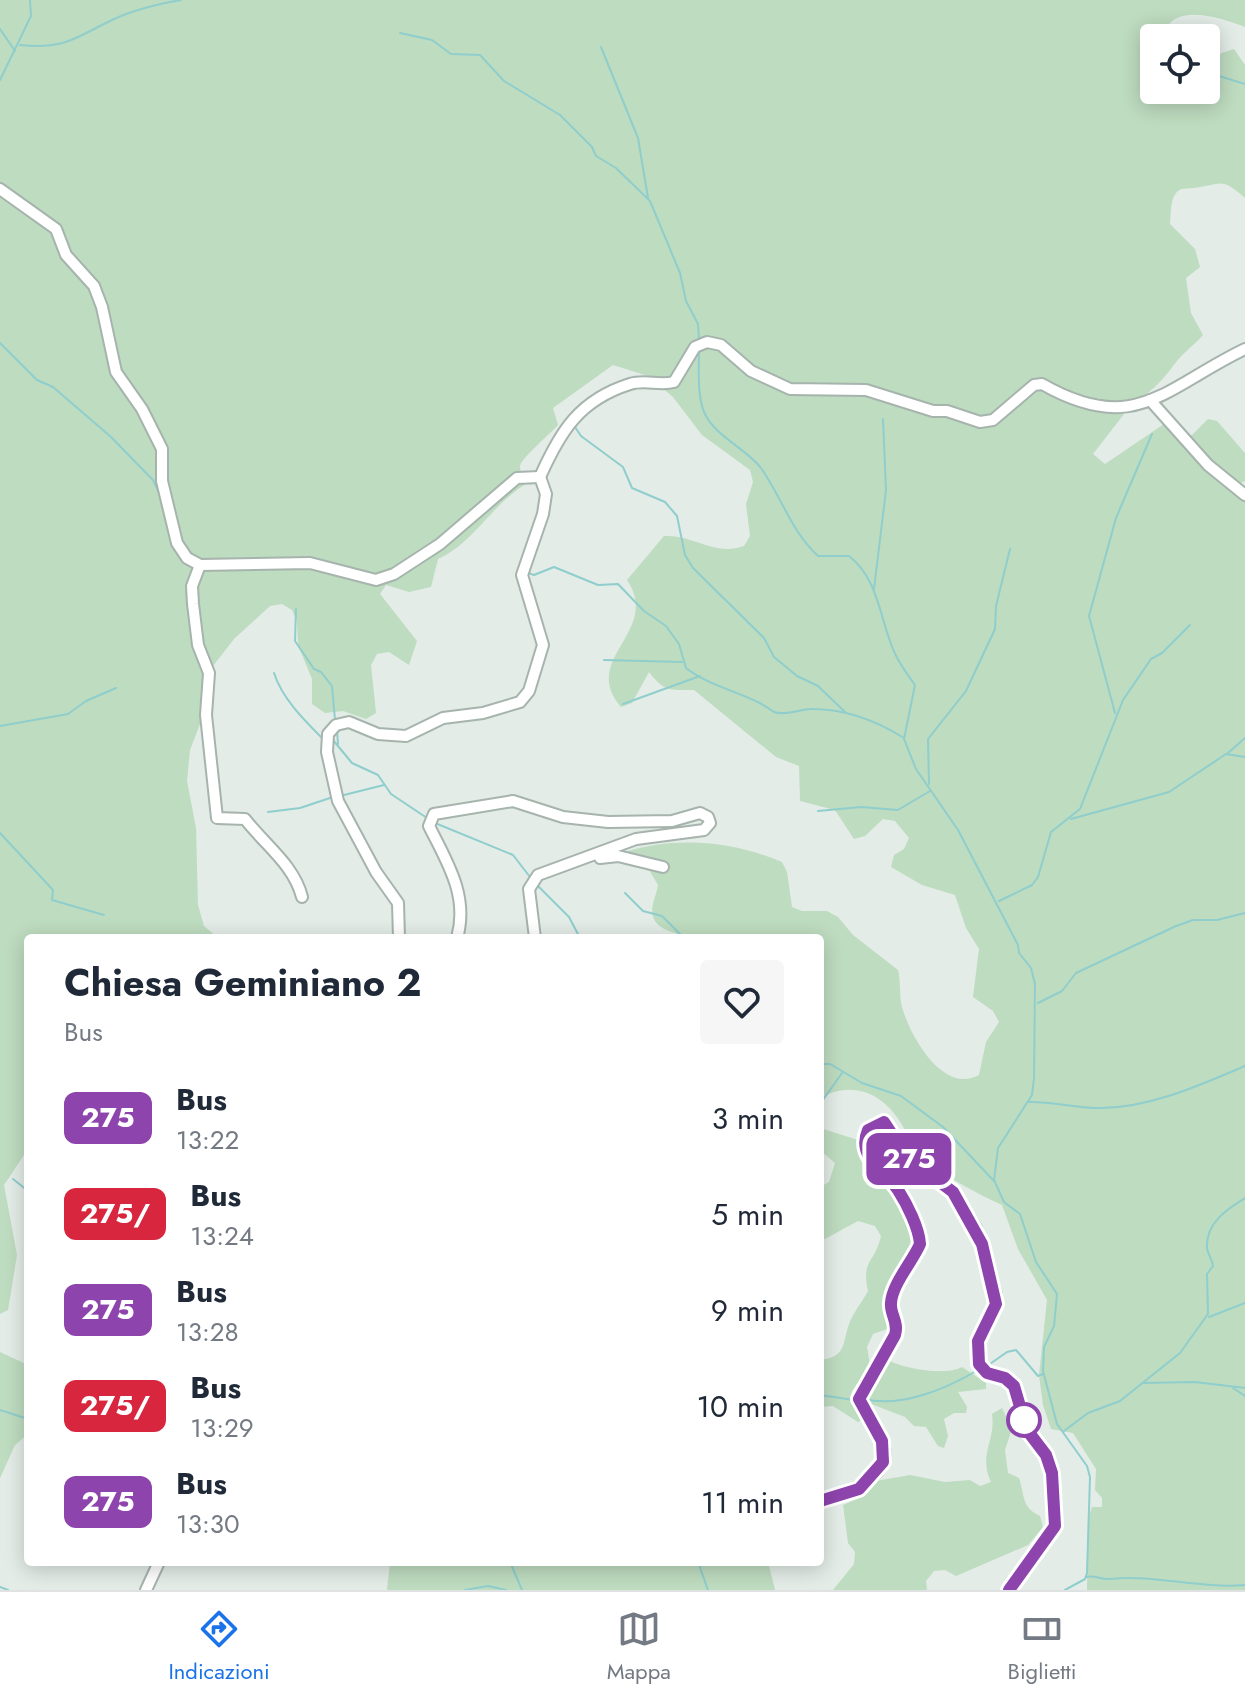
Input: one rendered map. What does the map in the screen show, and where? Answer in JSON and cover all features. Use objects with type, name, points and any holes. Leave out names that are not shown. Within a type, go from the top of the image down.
[{"type":"street","points":[[0,189],[56,229],[66,255],[94,286],[102,307],[116,372],[142,409],[162,449],[162,481],[177,543],[187,558],[200,565],[310,563],[376,580],[394,574],[440,544],[517,478],[540,477]]},
{"type":"street","points":[[399,934],[398,903],[376,872],[338,801],[327,752],[328,734],[336,725],[349,722],[378,734],[406,736],[443,718],[483,713],[520,702],[529,691],[543,645],[522,575],[543,514],[546,494],[540,477],[560,432],[571,417],[630,384],[674,382],[695,347],[707,342],[721,345],[738,356],[751,371],[790,389],[866,390],[980,422],[993,420],[1034,385],[1042,384],[1097,408],[1113,410],[1178,389],[1245,349]]},
{"type":"street","points":[[1154,398],[1202,459],[1245,495]]},
{"type":"street","points":[[200,565],[192,586],[193,604],[198,645],[209,673],[206,715],[217,818],[245,819],[269,842],[298,881],[302,897]]},
{"type":"street","points":[[458,934],[461,907],[452,870],[429,826],[434,814],[513,801],[563,817],[608,822],[672,821],[700,813],[709,820],[704,830],[636,839],[538,875],[530,884],[535,934]]},
{"type":"street","points":[[570,863],[572,868],[607,855],[663,867],[653,869]]},
{"type":"street","points":[[824,1500],[859,1489],[883,1462],[882,1441],[859,1399],[895,1335],[897,1324],[891,1307],[892,1297],[920,1244],[898,1189],[873,1163],[865,1149],[868,1130],[884,1122],[907,1157],[953,1192],[976,1228],[996,1294],[994,1310],[978,1341],[979,1364],[987,1373],[1005,1378],[1014,1386],[1027,1430],[1050,1464],[1057,1510],[1055,1526],[1009,1590]]},
{"type":"street","points":[[146,1590],[157,1566]]},
{"type":"green space","points":[[0,0],[1245,0],[1245,27],[1198,15],[1186,15],[1170,24],[1140,24],[1140,104],[1220,104],[1220,54],[1234,49],[1245,65],[1245,198],[1225,184],[1176,193],[1170,224],[1195,249],[1200,267],[1186,278],[1191,313],[1203,335],[1143,396],[1123,403],[1098,398],[1088,410],[1108,413],[1121,410],[1124,414],[1093,454],[1105,464],[1167,422],[1180,438],[1192,435],[1208,419],[1217,421],[1245,453],[1245,481],[1238,484],[1245,500],[1245,1590],[1087,1590],[1088,1519],[1092,1507],[1102,1507],[1102,1498],[1095,1490],[1096,1469],[1073,1433],[1051,1429],[1043,1405],[1039,1375],[1047,1300],[1018,1249],[1002,1205],[930,1164],[915,1149],[891,1110],[874,1096],[842,1090],[824,1096],[824,934],[680,934],[665,929],[655,921],[652,908],[658,885],[648,868],[630,862],[625,852],[664,844],[704,843],[744,849],[782,862],[787,872],[792,907],[802,911],[827,911],[838,917],[853,935],[898,970],[906,1019],[920,1047],[930,1059],[953,1077],[966,1079],[979,1075],[986,1042],[999,1022],[993,1011],[973,997],[979,949],[966,928],[955,895],[922,885],[891,867],[894,855],[904,849],[909,838],[895,821],[883,819],[865,836],[854,839],[835,810],[800,801],[799,766],[776,757],[694,690],[668,688],[649,672],[632,703],[621,707],[611,690],[609,674],[635,615],[635,598],[627,580],[664,536],[685,538],[723,549],[744,546],[750,536],[746,504],[753,482],[750,470],[702,435],[673,397],[648,376],[613,365],[553,408],[558,425],[521,464],[526,484],[462,543],[438,559],[431,587],[409,592],[386,585],[380,594],[417,641],[409,665],[389,652],[377,654],[371,665],[376,713],[366,719],[343,711],[325,713],[312,704],[312,679],[298,645],[297,621],[292,610],[282,604],[270,606],[234,639],[202,680],[200,724],[190,750],[187,781],[196,828],[198,905],[204,926],[213,934],[24,934],[24,1155],[4,1185],[17,1255],[8,1310],[0,1314]]},
{"type":"green space","points":[[824,1129],[858,1140],[863,1154],[904,1214],[915,1242],[885,1303],[890,1328],[873,1334],[867,1347],[870,1365],[852,1391],[850,1401],[863,1420],[858,1422],[833,1406],[824,1407],[824,1359],[835,1356],[842,1349],[851,1320],[868,1291],[867,1267],[881,1236],[875,1226],[858,1221],[824,1239],[824,1185],[829,1182],[835,1163],[824,1154]]},
{"type":"green space","points":[[0,1352],[24,1363],[24,1437],[15,1445],[0,1478]]},
{"type":"green space","points":[[888,1360],[925,1370],[946,1371],[962,1367],[986,1383],[986,1389],[958,1392],[967,1407],[966,1413],[954,1413],[944,1419],[948,1436],[944,1448],[938,1446],[926,1427],[914,1426],[905,1417],[866,1402],[867,1391]]},
{"type":"green space","points":[[1002,1408],[1012,1429],[1005,1450],[1008,1473],[1019,1478],[1027,1505],[1040,1516],[1043,1527],[1028,1545],[956,1576],[945,1570],[934,1571],[926,1581],[927,1590],[833,1590],[854,1564],[855,1552],[848,1543],[843,1505],[859,1498],[876,1481],[910,1475],[945,1482],[970,1480],[980,1486],[991,1482],[986,1463],[992,1414]]},
{"type":"green space","points":[[390,1566],[769,1566],[775,1590],[387,1590]]},
{"type":"waterway","points":[[0,80],[31,16],[30,0]]},
{"type":"waterway","points":[[20,45],[65,42],[126,14],[181,0]]},
{"type":"waterway","points":[[0,29],[15,51]]},
{"type":"waterway","points":[[400,33],[432,40],[451,54],[480,55],[504,81],[560,115],[592,147],[596,156],[616,168],[650,201],[680,273],[686,301],[698,324],[699,340]]},
{"type":"waterway","points":[[601,47],[638,138],[648,198]]},
{"type":"waterway","points":[[1220,76],[1245,84]]},
{"type":"waterway","points":[[0,343],[37,380],[53,387],[111,437],[153,480],[160,495]]},
{"type":"waterway","points":[[699,350],[700,397],[709,421],[761,468],[801,536],[818,556],[849,556],[871,584],[894,652],[915,685],[904,739],[916,769],[958,830],[1018,945],[1019,953],[1031,968],[1035,984],[1032,1095],[998,1148],[994,1180],[1004,1202],[1020,1214],[1036,1262],[1057,1294],[1054,1326],[1044,1347],[1043,1371],[1057,1424],[1087,1466],[1090,1477],[1087,1573],[1085,1579],[1065,1590]]},
{"type":"waterway","points":[[874,589],[886,490],[883,419]]},
{"type":"waterway","points":[[575,427],[581,436],[623,467],[632,488],[665,502],[677,516],[685,555],[693,568],[764,638],[774,657],[797,676],[818,686],[845,712]]},
{"type":"waterway","points":[[1115,713],[1089,616],[1116,518],[1152,434]]},
{"type":"waterway","points":[[929,784],[928,739],[966,691],[995,629],[996,606],[1010,549]]},
{"type":"waterway","points":[[528,573],[534,575],[554,567],[598,585],[618,584],[644,611],[666,626],[679,644],[686,668],[774,712],[836,711],[872,721],[904,738]]},
{"type":"waterway","points":[[296,609],[295,641],[314,669],[321,672],[332,686],[335,720]]},
{"type":"waterway","points":[[999,901],[1032,885],[1038,877],[1051,832],[1080,809],[1123,700],[1151,659],[1162,653],[1190,625]]},
{"type":"waterway","points":[[604,660],[682,662]]},
{"type":"waterway","points":[[274,673],[288,700],[323,739]]},
{"type":"waterway","points":[[623,704],[700,676]]},
{"type":"waterway","points":[[0,726],[68,714],[86,701],[116,688]]},
{"type":"waterway","points":[[337,730],[338,744]]},
{"type":"waterway","points":[[1228,753],[1245,738]]},
{"type":"waterway","points":[[333,740],[352,763],[378,775],[391,794],[427,818]]},
{"type":"waterway","points":[[1071,819],[1169,792],[1226,754],[1245,757]]},
{"type":"waterway","points":[[340,796],[384,785]]},
{"type":"waterway","points":[[818,811],[861,807],[898,810],[930,791]]},
{"type":"waterway","points":[[268,812],[300,808],[333,797]]},
{"type":"waterway","points":[[435,823],[513,855],[530,877]]},
{"type":"waterway","points":[[0,833],[53,890],[52,900],[104,915]]},
{"type":"waterway","points":[[537,885],[569,917],[578,934]]},
{"type":"waterway","points":[[625,893],[643,911],[662,916],[680,934]]},
{"type":"waterway","points":[[1038,1003],[1062,991],[1076,973],[1176,926],[1193,920],[1217,920],[1245,913]]},
{"type":"waterway","points":[[824,1064],[830,1064],[862,1083],[901,1096],[943,1127],[994,1181]]},
{"type":"waterway","points":[[1028,1102],[1093,1108],[1121,1107],[1175,1094],[1245,1066]]},
{"type":"waterway","points":[[824,1098],[842,1073]]},
{"type":"waterway","points":[[13,1179],[24,1188]]},
{"type":"waterway","points":[[1064,1431],[1088,1413],[1120,1401],[1180,1353],[1208,1314],[1207,1274],[1213,1266],[1207,1247],[1210,1231],[1225,1212],[1245,1198]]},
{"type":"waterway","points":[[1209,1317],[1245,1303]]},
{"type":"waterway","points":[[987,1366],[1007,1352],[1016,1350],[1038,1376],[1043,1374]]},
{"type":"waterway","points":[[864,1399],[908,1399],[952,1384],[978,1370]]},
{"type":"waterway","points":[[1143,1383],[1195,1382],[1245,1388]]},
{"type":"waterway","points":[[1233,1388],[1245,1396]]},
{"type":"waterway","points":[[824,1396],[854,1400]]},
{"type":"waterway","points":[[0,1410],[24,1418]]},
{"type":"waterway","points":[[512,1566],[522,1590]]},
{"type":"waterway","points":[[699,1566],[708,1590]]},
{"type":"waterway","points":[[1086,1577],[1245,1585]]},
{"type":"waterway","points":[[465,1590],[488,1586],[506,1590]]},
{"type":"waterway","points":[[0,1587],[8,1590]]},
{"type":"bus line","name":"275","points":[[824,1500],[859,1489],[883,1462],[885,1448],[859,1399],[895,1335],[897,1324],[891,1307],[892,1297],[920,1244],[920,1236],[898,1189],[873,1163],[865,1149],[868,1130],[884,1122],[891,1128],[907,1157],[953,1192],[976,1228],[996,1294],[994,1310],[978,1341],[979,1364],[987,1373],[1005,1378],[1014,1386],[1027,1430],[1050,1464],[1057,1510],[1055,1526],[1009,1590]]}]
